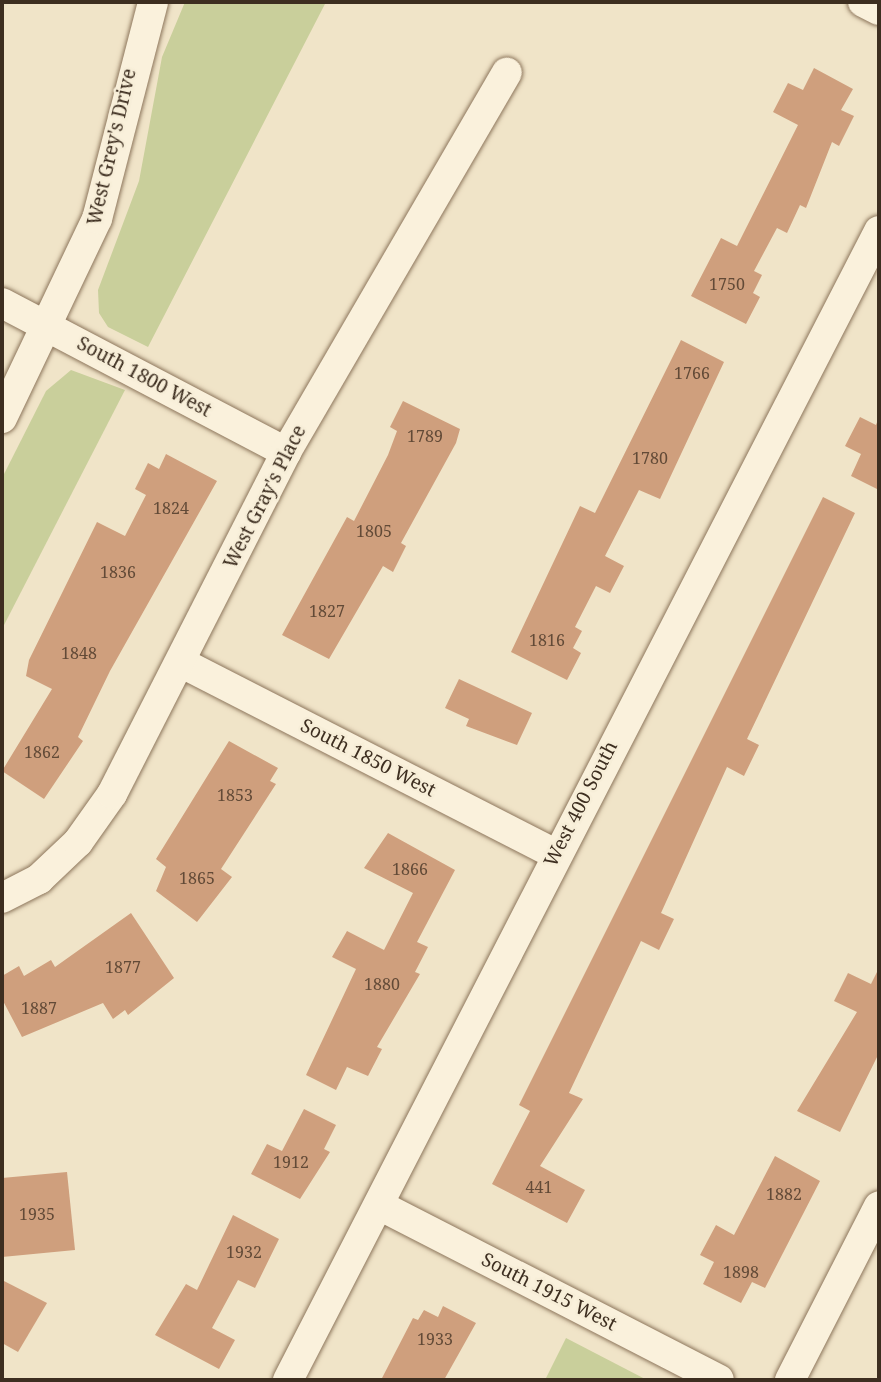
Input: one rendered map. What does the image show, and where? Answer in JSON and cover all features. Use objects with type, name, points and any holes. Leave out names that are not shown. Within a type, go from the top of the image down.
[{"type":"street","name":"West Grey's Drive","points":[[2,418],[48,327],[97,219],[153,2]]},
{"type":"street","points":[[863,2],[879,10]]},
{"type":"street","name":"West Gray's Place","points":[[2,898],[39,878],[78,842],[112,794],[286,452],[507,73]]},
{"type":"street","name":"West 400 South","points":[[288,1380],[555,854],[879,231]]},
{"type":"street","name":"South 1800 West","points":[[2,303],[286,452]]},
{"type":"street","name":"South 1850 West","points":[[180,662],[555,854]]},
{"type":"street","name":"South 1915 West","points":[[379,1205],[719,1380]]},
{"type":"street","points":[[790,1380],[879,1206]]},
{"type":"green space","points":[[185,2],[326,2],[148,347],[108,327],[99,313],[98,290],[139,181],[162,57]]},
{"type":"green space","points":[[71,370],[125,390],[2,629],[2,478],[46,391]]},
{"type":"green space","points":[[566,1338],[647,1380],[545,1380]]},
{"type":"building","points":[[814,68],[853,89],[841,110],[854,116],[839,146],[832,142],[806,208],[800,205],[787,233],[777,228],[754,271],[762,275],[753,293],[760,297],[746,324],[691,296],[721,238],[737,246],[798,125],[773,112],[788,83],[803,90]]},
{"type":"building","points":[[681,340],[724,362],[660,499],[639,490],[605,556],[624,566],[610,593],[596,586],[575,627],[582,631],[573,648],[581,653],[567,680],[511,652],[580,506],[595,513]]},
{"type":"building","points":[[403,401],[460,429],[456,443],[401,543],[406,546],[393,572],[383,566],[329,659],[282,635],[347,517],[354,521],[388,455],[397,431],[390,427]]},
{"type":"building","points":[[860,417],[876,425],[879,417],[879,490],[851,476],[861,454],[845,446]]},
{"type":"building","points":[[166,454],[217,481],[110,671],[78,737],[83,741],[44,799],[2,771],[52,689],[26,676],[29,660],[97,522],[125,536],[146,495],[135,489],[148,463],[159,469]]},
{"type":"building","points":[[823,497],[855,513],[747,739],[759,745],[744,776],[727,767],[661,913],[674,919],[659,950],[641,941],[569,1093],[583,1099],[540,1166],[585,1190],[567,1223],[492,1184],[530,1111],[519,1105]]},
{"type":"building","points":[[459,679],[532,713],[517,745],[466,726],[469,719],[445,708]]},
{"type":"building","points":[[229,741],[278,768],[270,781],[276,784],[221,869],[232,877],[197,922],[156,891],[166,867],[156,859]]},
{"type":"building","points":[[388,833],[455,870],[417,942],[428,947],[415,972],[420,974],[377,1047],[382,1049],[368,1076],[347,1067],[336,1090],[306,1075],[356,969],[332,957],[347,931],[384,950],[413,893],[364,868]]},
{"type":"building","points":[[131,913],[174,978],[128,1015],[125,1010],[113,1019],[103,1003],[22,1037],[2,999],[2,976],[19,966],[24,976],[51,960],[55,967]]},
{"type":"building","points":[[879,968],[879,1053],[840,1132],[797,1111],[857,1012],[834,1001],[848,973],[871,984]]},
{"type":"building","points":[[304,1109],[336,1125],[324,1149],[330,1152],[300,1199],[251,1174],[267,1144],[282,1151]]},
{"type":"building","points":[[775,1156],[820,1181],[765,1288],[752,1282],[741,1303],[703,1284],[714,1262],[700,1255],[716,1225],[734,1235]]},
{"type":"building","points":[[67,1172],[75,1250],[2,1257],[2,1178]]},
{"type":"building","points":[[233,1215],[279,1239],[255,1288],[238,1280],[212,1328],[235,1340],[219,1369],[155,1335],[186,1284],[197,1290]]},
{"type":"building","points":[[2,1280],[47,1303],[18,1352],[2,1343]]},
{"type":"building","points":[[443,1306],[476,1323],[444,1380],[381,1380],[413,1318],[418,1320],[424,1310],[438,1317]]}]
